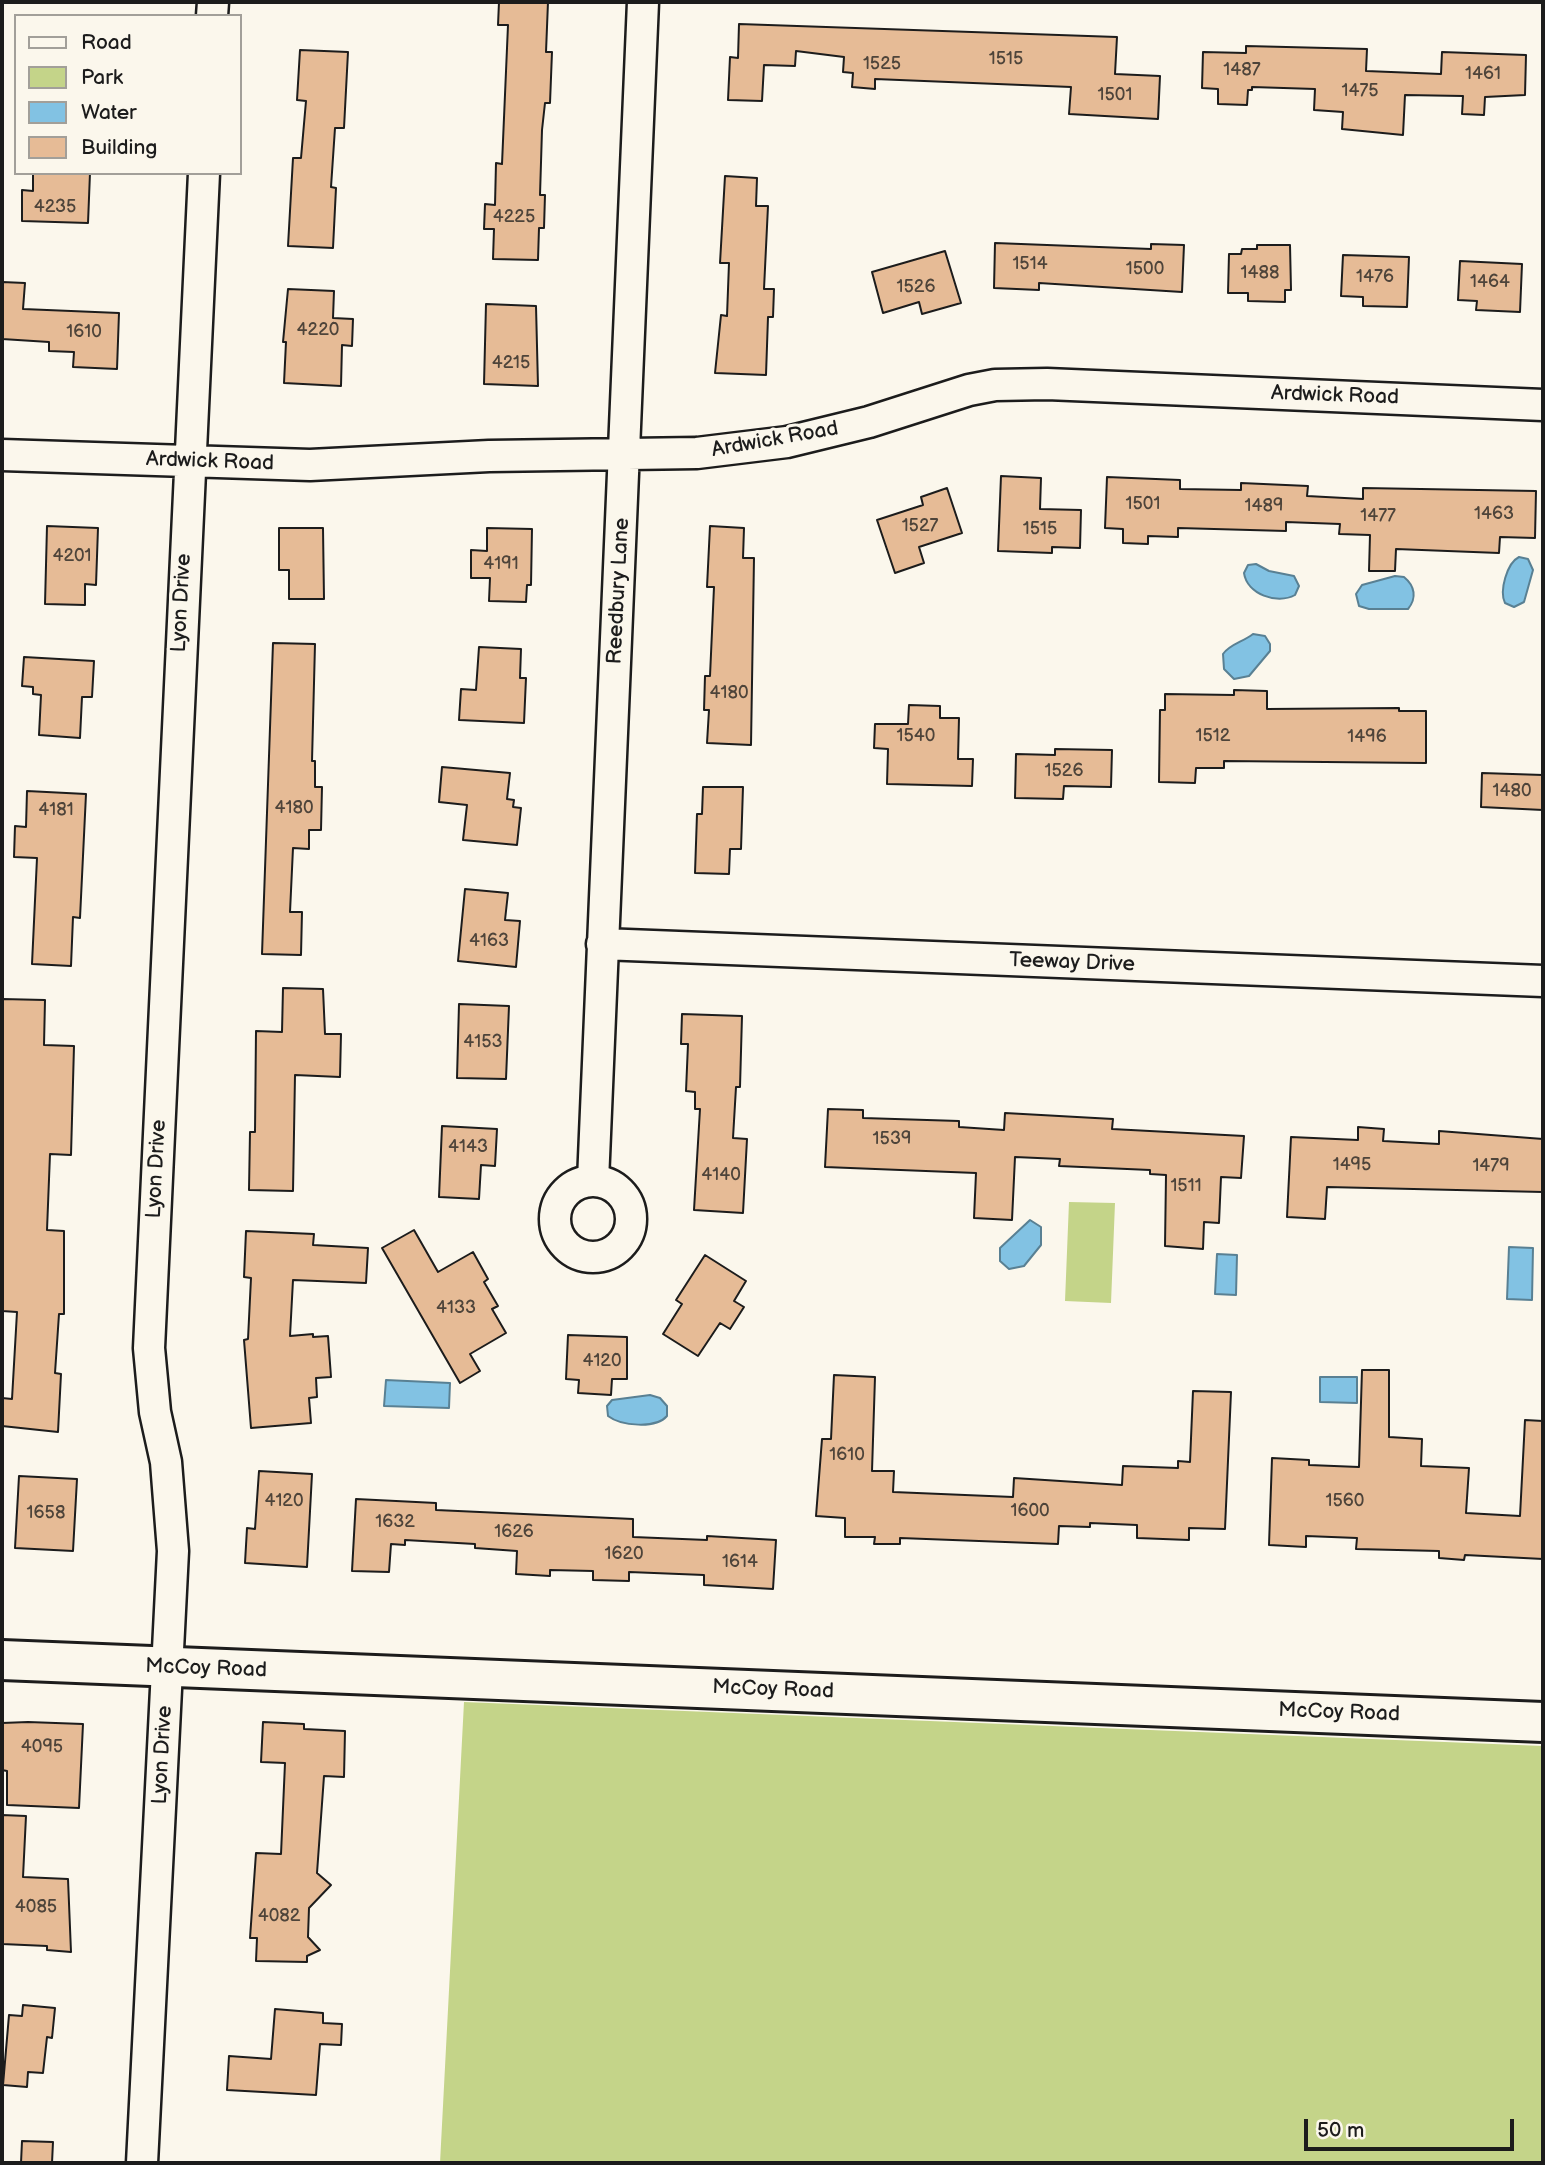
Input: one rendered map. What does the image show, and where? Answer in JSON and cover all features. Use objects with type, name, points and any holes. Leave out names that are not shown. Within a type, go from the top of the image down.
[{"type":"main road","name":"McCoy Road","points":[[2,1660],[1543,1722]]},
{"type":"street","name":"Reedbury Lane","points":[[593,1181],[626,454],[643,2]]},
{"type":"street","name":"Lyon Drive","points":[[142,2163],[173,1551],[172,1506],[153,1401],[149,1348],[188,462],[204,175]]},
{"type":"street","name":"Ardwick Road","points":[[2,455],[310,465],[489,456],[697,453],[787,442],[995,385],[1046,384],[1543,405]]},
{"type":"street","name":"Teeway Drive","points":[[602,944],[1543,981]]},
{"type":"green space","points":[[1069,1202],[1115,1203],[1111,1303],[1065,1301]]},
{"type":"green space","points":[[464,1702],[1543,1746],[1543,2163],[440,2163]]},
{"type":"water","points":[[1519,557],[1528,559],[1533,570],[1524,602],[1514,607],[1505,603],[1503,592],[1508,571]]},
{"type":"water","points":[[1256,564],[1269,571],[1294,576],[1299,586],[1295,595],[1280,599],[1257,592],[1246,580],[1244,573],[1248,565]]},
{"type":"water","points":[[1395,576],[1404,577],[1412,588],[1414,596],[1408,609],[1369,609],[1359,606],[1356,594],[1362,585]]},
{"type":"water","points":[[1253,634],[1265,636],[1270,644],[1270,651],[1249,676],[1234,679],[1224,669],[1223,654]]},
{"type":"water","points":[[1030,1220],[1041,1227],[1041,1245],[1024,1266],[1009,1269],[1000,1261],[1000,1248]]},
{"type":"water","points":[[1509,1247],[1533,1248],[1532,1300],[1507,1299]]},
{"type":"water","points":[[1217,1254],[1237,1255],[1236,1295],[1215,1294]]},
{"type":"water","points":[[1320,1377],[1357,1377],[1357,1403],[1320,1402]]},
{"type":"water","points":[[386,1380],[450,1383],[449,1408],[384,1406]]},
{"type":"water","points":[[650,1395],[660,1398],[667,1406],[667,1416],[662,1420],[638,1425],[608,1416],[607,1406],[612,1400]]},
{"type":"building","points":[[499,2],[548,2],[546,52],[552,52],[550,103],[545,103],[542,130],[540,195],[545,195],[544,228],[539,228],[538,260],[493,259],[494,229],[484,229],[485,204],[495,205],[496,163],[502,164],[508,25],[498,25]]},
{"type":"building","points":[[739,24],[1117,37],[1115,74],[1160,76],[1158,119],[1069,114],[1071,87],[875,79],[875,89],[852,87],[853,73],[843,72],[844,57],[796,51],[795,66],[764,65],[762,101],[728,100],[730,57],[738,58]]},
{"type":"building","points":[[1246,46],[1367,49],[1366,71],[1441,74],[1442,52],[1526,55],[1525,95],[1485,97],[1484,115],[1462,114],[1463,96],[1405,95],[1403,135],[1342,129],[1343,112],[1314,110],[1315,89],[1252,87],[1252,90],[1248,90],[1247,105],[1218,104],[1218,89],[1202,88],[1203,52],[1246,53]]},
{"type":"building","points":[[300,50],[348,52],[344,128],[335,128],[331,187],[336,188],[333,248],[288,246],[293,158],[301,158],[306,101],[297,100]]},
{"type":"building","points":[[33,175],[90,175],[88,223],[22,221],[22,190],[33,191]]},
{"type":"building","points":[[725,176],[757,178],[756,206],[768,206],[764,289],[774,289],[773,317],[768,317],[766,375],[715,373],[721,315],[727,316],[729,263],[720,263]]},
{"type":"building","points":[[995,243],[1151,249],[1151,244],[1184,245],[1182,292],[1039,283],[1039,290],[994,288]]},
{"type":"building","points":[[1257,245],[1290,245],[1291,290],[1285,290],[1285,302],[1248,301],[1248,293],[1228,293],[1229,254],[1241,254],[1242,249],[1257,249]]},
{"type":"building","points":[[945,251],[961,303],[922,314],[919,302],[883,313],[872,272]]},
{"type":"building","points":[[1343,255],[1409,257],[1407,307],[1363,306],[1363,297],[1341,296]]},
{"type":"building","points":[[1460,261],[1522,264],[1520,312],[1476,310],[1477,301],[1458,300]]},
{"type":"building","points":[[2,282],[25,283],[23,309],[119,313],[117,369],[73,367],[74,352],[49,351],[49,342],[2,339]]},
{"type":"building","points":[[288,289],[334,291],[333,318],[353,319],[352,346],[342,345],[341,386],[284,383],[286,342],[283,342]]},
{"type":"building","points":[[486,304],[536,306],[538,386],[484,384]]},
{"type":"building","points":[[1001,476],[1041,478],[1040,509],[1081,510],[1080,548],[1052,547],[1052,553],[998,551]]},
{"type":"building","points":[[1107,477],[1180,480],[1180,489],[1241,490],[1241,483],[1308,486],[1307,496],[1363,499],[1363,488],[1536,491],[1535,538],[1500,537],[1499,553],[1396,549],[1395,571],[1369,571],[1370,535],[1339,534],[1340,524],[1286,522],[1286,531],[1178,528],[1178,537],[1148,536],[1148,544],[1123,543],[1123,529],[1105,528]]},
{"type":"building","points":[[947,488],[962,533],[919,547],[924,563],[895,573],[877,520],[923,505],[921,497]]},
{"type":"building","points":[[47,526],[98,528],[96,585],[85,584],[85,605],[45,604]]},
{"type":"building","points":[[710,526],[744,528],[743,558],[754,558],[751,745],[707,743],[709,710],[704,710],[705,676],[710,676],[714,587],[707,587]]},
{"type":"building","points":[[279,528],[323,528],[324,599],[289,599],[289,570],[279,570]]},
{"type":"building","points":[[487,528],[532,529],[531,585],[527,585],[526,602],[489,601],[490,578],[471,578],[471,550],[487,551]]},
{"type":"building","points":[[273,643],[315,644],[312,761],[315,761],[315,787],[322,787],[321,830],[309,830],[309,849],[293,848],[290,912],[302,912],[301,955],[262,954]]},
{"type":"building","points":[[479,647],[521,649],[520,678],[526,678],[524,723],[459,720],[461,689],[476,690]]},
{"type":"building","points":[[24,657],[94,661],[92,697],[82,697],[80,738],[39,735],[41,695],[33,694],[33,687],[22,686]]},
{"type":"building","points":[[1234,690],[1267,691],[1267,709],[1399,708],[1399,711],[1426,711],[1426,763],[1224,761],[1224,768],[1196,768],[1195,783],[1159,782],[1160,710],[1165,710],[1165,694],[1234,695]]},
{"type":"building","points":[[909,705],[940,706],[940,718],[959,718],[958,759],[973,759],[972,786],[887,784],[888,749],[874,748],[875,724],[908,724]]},
{"type":"building","points":[[1055,749],[1112,750],[1111,787],[1064,786],[1063,799],[1015,798],[1016,754],[1055,755]]},
{"type":"building","points":[[442,767],[510,773],[507,799],[514,800],[513,807],[521,808],[517,845],[463,840],[467,805],[439,802]]},
{"type":"building","points":[[1482,773],[1543,775],[1543,810],[1481,807]]},
{"type":"building","points":[[703,787],[743,787],[741,849],[730,849],[729,874],[695,873],[697,814],[702,814]]},
{"type":"building","points":[[27,791],[86,794],[80,918],[73,917],[71,966],[32,964],[37,858],[14,857],[15,826],[26,827]]},
{"type":"building","points":[[465,889],[508,893],[505,920],[520,921],[516,967],[458,961]]},
{"type":"building","points":[[283,988],[323,989],[325,1034],[341,1034],[340,1077],[295,1075],[293,1191],[249,1190],[250,1132],[255,1132],[256,1031],[282,1032]]},
{"type":"building","points":[[2,999],[45,1000],[44,1045],[74,1046],[71,1155],[50,1154],[47,1230],[64,1231],[64,1314],[59,1314],[55,1373],[61,1374],[58,1432],[2,1426],[2,1398],[12,1399],[17,1312],[2,1311]]},
{"type":"building","points":[[459,1004],[509,1006],[506,1079],[457,1078]]},
{"type":"building","points":[[682,1014],[742,1016],[740,1087],[736,1087],[733,1138],[747,1139],[743,1213],[694,1210],[700,1109],[695,1109],[695,1092],[686,1091],[688,1044],[681,1044]]},
{"type":"building","points":[[828,1109],[863,1110],[863,1118],[959,1121],[959,1127],[1004,1130],[1005,1113],[1113,1119],[1112,1129],[1244,1136],[1241,1178],[1221,1177],[1219,1223],[1204,1222],[1203,1249],[1165,1246],[1166,1175],[1150,1174],[1150,1170],[1059,1166],[1060,1159],[1015,1157],[1012,1220],[974,1218],[976,1173],[825,1167]]},
{"type":"building","points":[[442,1126],[497,1129],[495,1166],[481,1165],[479,1199],[439,1197]]},
{"type":"building","points":[[1358,1127],[1384,1129],[1383,1141],[1439,1144],[1439,1131],[1543,1139],[1543,1192],[1327,1187],[1325,1219],[1287,1217],[1291,1137],[1358,1140]]},
{"type":"building","points":[[414,1230],[438,1272],[473,1252],[488,1279],[484,1282],[498,1306],[492,1309],[506,1333],[470,1354],[480,1371],[460,1383],[382,1248]]},
{"type":"building","points":[[246,1231],[314,1234],[313,1245],[368,1248],[366,1283],[293,1280],[290,1336],[328,1336],[331,1377],[316,1378],[317,1397],[309,1398],[311,1423],[251,1428],[244,1340],[248,1339],[251,1278],[244,1277]]},
{"type":"building","points":[[705,1255],[746,1281],[734,1301],[744,1307],[730,1329],[720,1323],[698,1356],[663,1334],[682,1304],[676,1300]]},
{"type":"building","points":[[568,1335],[627,1337],[627,1379],[612,1379],[611,1395],[578,1393],[579,1380],[566,1379]]},
{"type":"building","points":[[1362,1370],[1389,1370],[1389,1437],[1422,1439],[1421,1466],[1469,1468],[1466,1513],[1520,1516],[1525,1420],[1543,1421],[1543,1559],[1465,1555],[1464,1560],[1439,1558],[1439,1551],[1356,1549],[1357,1538],[1306,1536],[1306,1547],[1269,1545],[1272,1458],[1309,1460],[1309,1465],[1359,1467]]},
{"type":"building","points":[[834,1375],[875,1377],[872,1471],[894,1471],[893,1492],[1013,1497],[1014,1478],[1122,1485],[1123,1466],[1178,1468],[1178,1461],[1190,1462],[1193,1391],[1231,1392],[1225,1529],[1189,1528],[1189,1540],[1137,1538],[1137,1525],[1090,1523],[1090,1527],[1059,1526],[1058,1544],[900,1538],[900,1544],[874,1544],[875,1537],[845,1537],[845,1518],[816,1516],[822,1439],[831,1439]]},
{"type":"building","points":[[259,1471],[312,1474],[307,1567],[245,1563],[247,1528],[255,1529]]},
{"type":"building","points":[[19,1476],[77,1479],[73,1551],[15,1548]]},
{"type":"building","points":[[356,1499],[436,1503],[436,1510],[633,1519],[633,1537],[707,1540],[707,1536],[776,1540],[773,1589],[704,1585],[704,1575],[629,1572],[629,1581],[593,1580],[593,1571],[550,1570],[550,1576],[516,1574],[517,1551],[475,1548],[475,1544],[405,1540],[405,1545],[391,1544],[389,1572],[352,1571]]},
{"type":"building","points":[[263,1722],[304,1724],[304,1729],[345,1731],[344,1777],[324,1776],[317,1873],[331,1885],[309,1908],[308,1937],[320,1950],[307,1956],[307,1962],[256,1961],[257,1938],[250,1938],[256,1853],[281,1854],[285,1763],[261,1762]]},
{"type":"building","points":[[2,1723],[83,1724],[79,1808],[7,1805],[7,1771],[2,1770]]},
{"type":"building","points":[[2,1815],[26,1816],[23,1877],[68,1879],[71,1952],[47,1950],[47,1946],[2,1944]]},
{"type":"building","points":[[23,2005],[55,2008],[52,2038],[47,2037],[43,2073],[28,2072],[27,2087],[3,2085],[9,2015],[22,2016]]},
{"type":"building","points":[[275,2009],[323,2013],[323,2023],[342,2024],[341,2045],[320,2044],[316,2095],[227,2090],[229,2056],[271,2059]]},
{"type":"building","points":[[22,2141],[53,2142],[52,2163],[21,2163]]}]
